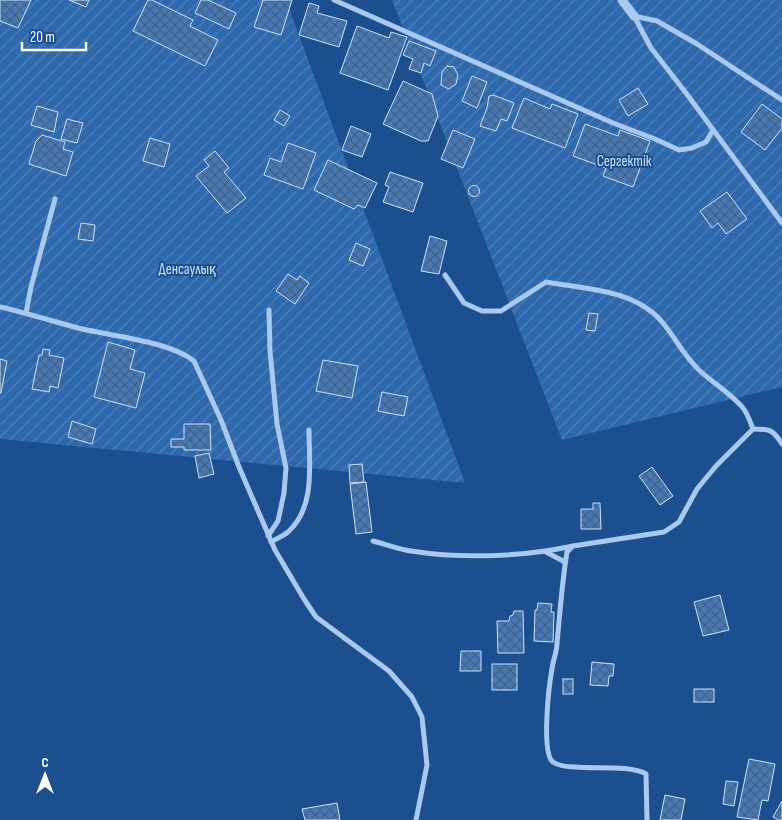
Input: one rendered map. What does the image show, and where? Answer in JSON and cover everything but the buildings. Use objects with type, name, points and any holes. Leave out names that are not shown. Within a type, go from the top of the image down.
[{"type":"street","points":[[334,0],[613,123],[679,150],[692,148],[706,142],[713,130]]},
{"type":"street","points":[[622,0],[634,16],[651,48],[782,223]]},
{"type":"street","points":[[634,16],[657,21],[697,44],[782,100]]},
{"type":"street","points":[[26,313],[31,287],[55,199]]},
{"type":"street","points":[[445,275],[464,302],[482,312],[501,311],[546,282],[615,293],[631,300],[646,308],[662,321],[687,359],[743,407],[753,429]]},
{"type":"street","points":[[0,307],[78,328],[163,346],[186,354],[194,361],[221,420],[238,467],[268,536],[290,578],[316,617],[389,671],[412,697],[422,717],[427,765],[416,820]]},
{"type":"street","points":[[268,536],[278,521],[284,493],[286,468],[277,424],[270,351],[269,310]]},
{"type":"street","points":[[373,541],[409,551],[437,554],[505,554],[546,552],[664,532],[679,522],[697,489],[716,466],[753,429],[768,429],[776,434],[782,444]]},
{"type":"street","points":[[271,542],[287,533],[298,519],[306,500],[310,474],[309,430]]},
{"type":"street","points":[[573,546],[567,552],[565,562],[557,646],[551,670],[547,710],[548,756],[554,762],[564,766],[611,769],[627,768],[639,770],[646,774],[647,820]]},
{"type":"street","points":[[546,552],[565,562]]},
{"type":"green space","name":"Денсаулық","points":[[0,0],[286,0],[465,483],[0,439]]},
{"type":"green space","name":"Сергектік","points":[[392,0],[782,0],[782,387],[562,440]]}]
